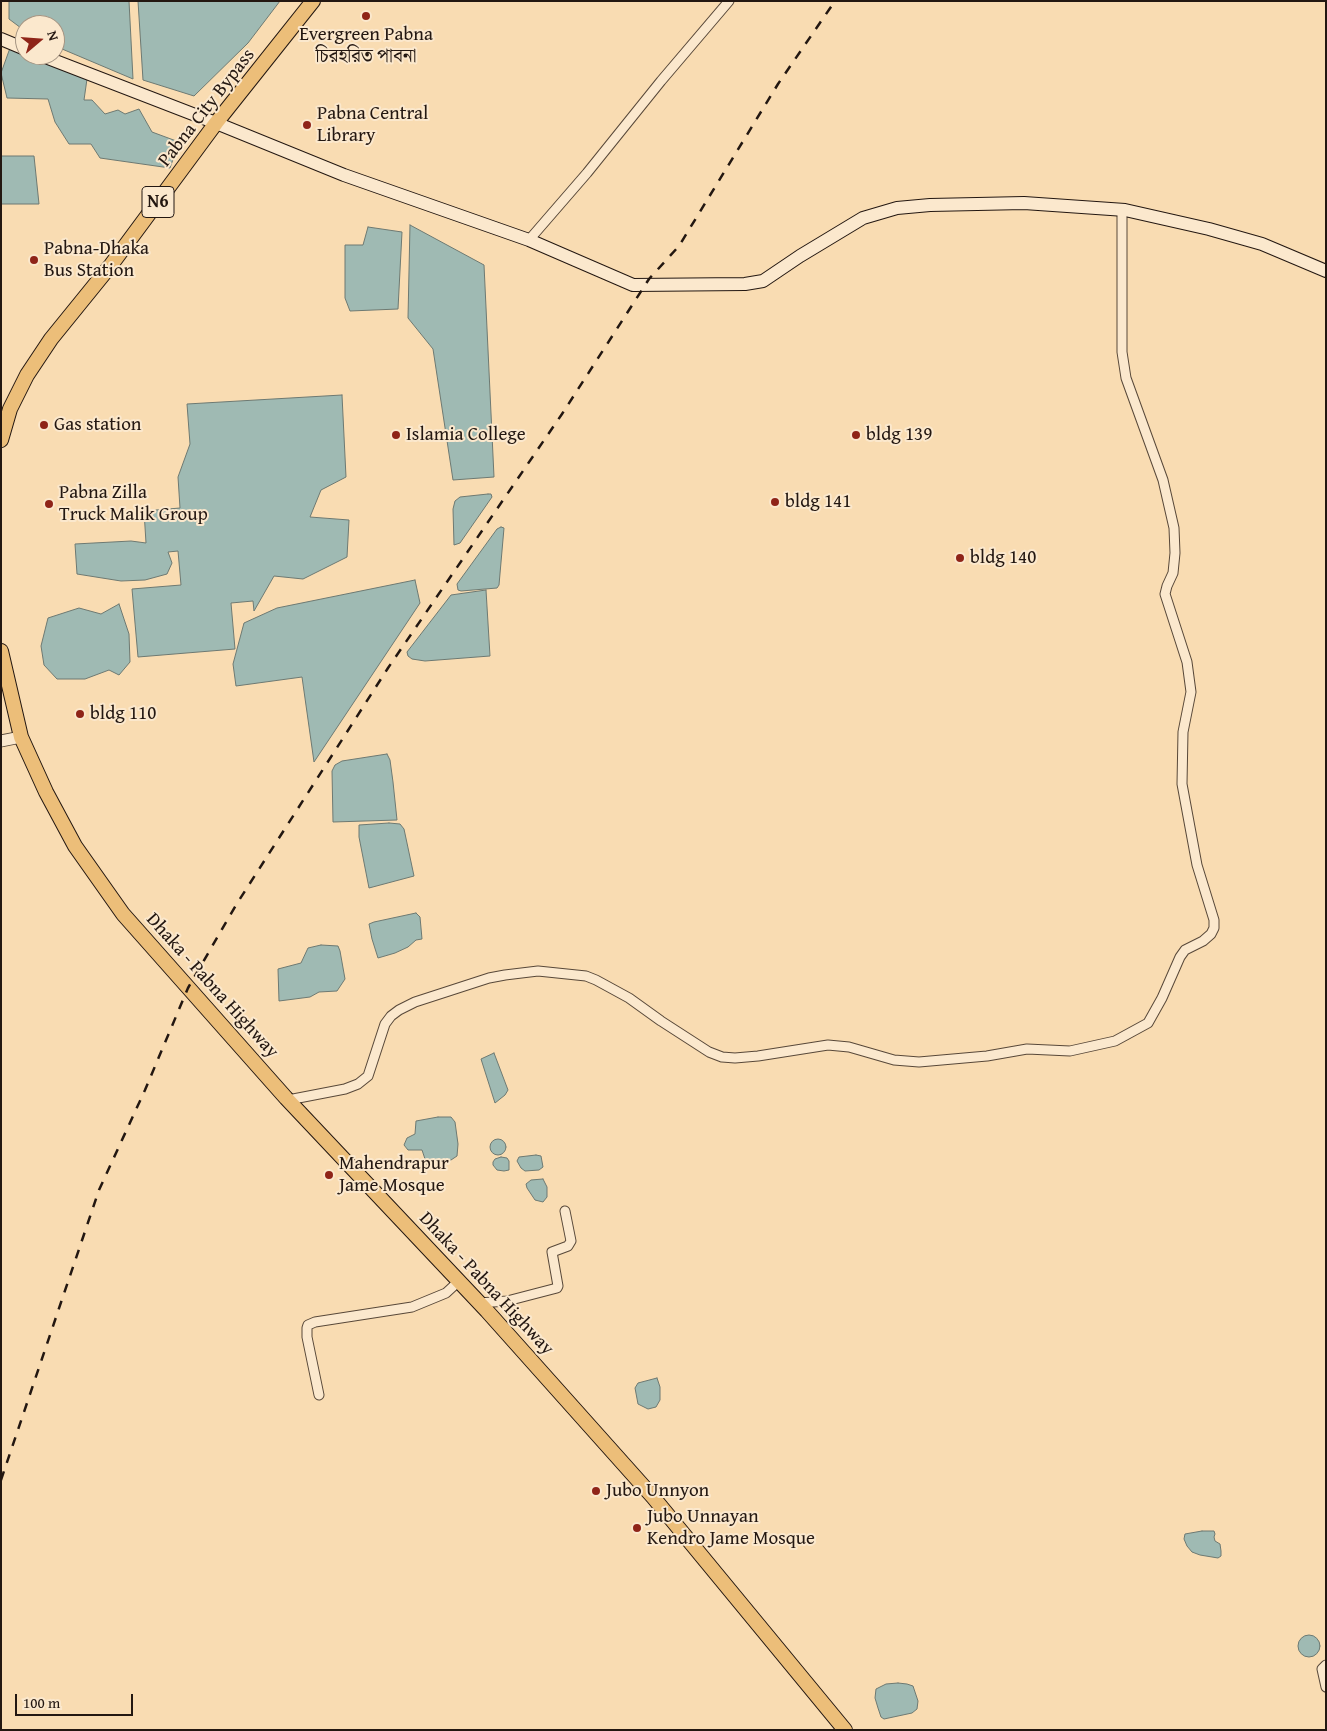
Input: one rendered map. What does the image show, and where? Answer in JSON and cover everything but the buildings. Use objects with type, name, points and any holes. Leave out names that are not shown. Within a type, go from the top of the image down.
[{"type":"highway","name":"Pabna City Bypass","points":[[1,440],[6,413],[27,375],[51,339],[111,265],[216,123],[313,1]]},
{"type":"highway","name":"Dhaka - Pabna Highway","points":[[1,650],[21,737],[46,792],[75,846],[123,914],[288,1100],[459,1281],[653,1498],[845,1730]]},
{"type":"main road","points":[[1,39],[15,45]]},
{"type":"main road","points":[[65,65],[216,123],[344,176],[529,240],[632,285],[746,284],[763,281],[863,218],[897,208],[930,205],[1024,203],[1122,210],[1209,229],[1262,244],[1326,271]]},
{"type":"street","points":[[529,240],[730,1]]},
{"type":"street","points":[[288,1100],[345,1089],[358,1084],[368,1076],[385,1024],[399,1010],[415,1002],[489,978],[530,972],[586,976],[596,980],[629,998],[709,1052],[722,1057],[758,1056],[828,1046],[849,1047],[894,1060],[919,1062],[987,1056],[1028,1049],[1070,1051],[1115,1041],[1148,1023],[1162,998],[1180,956],[1185,950],[1211,934],[1214,928],[1214,920],[1197,865],[1182,784],[1183,732],[1191,692],[1187,662],[1165,594],[1173,572],[1175,553],[1174,528],[1162,480],[1126,378],[1122,352],[1122,210]]},
{"type":"street","points":[[1,740],[21,737]]},
{"type":"street","points":[[479,1303],[507,1301],[557,1288],[552,1252],[568,1246],[571,1242],[565,1211]]},
{"type":"street","points":[[319,1395],[307,1337],[308,1325],[315,1322],[412,1307],[446,1293],[459,1281]]},
{"type":"street","points":[[1326,1665],[1322,1669],[1326,1687]]},
{"type":"water","points":[[9,1],[129,1],[133,79],[65,50],[65,15],[15,15],[15,24],[9,19]]},
{"type":"water","points":[[138,1],[280,1],[248,43],[194,96],[143,80]]},
{"type":"water","points":[[10,48],[15,50],[15,65],[52,65],[87,79],[84,100],[92,100],[105,114],[118,110],[125,114],[139,109],[152,132],[179,142],[170,168],[100,158],[91,144],[69,144],[55,122],[48,99],[7,98],[1,73]]},
{"type":"water","points":[[1,156],[34,156],[39,204],[1,204]]},
{"type":"water","points":[[410,225],[484,265],[494,477],[453,480],[433,349],[408,318]]},
{"type":"water","points":[[368,227],[402,232],[398,309],[350,311],[345,298],[345,245],[363,245]]},
{"type":"water","points":[[342,395],[346,477],[321,490],[310,517],[349,520],[347,557],[303,579],[274,576],[254,611],[253,601],[231,603],[235,649],[138,657],[132,589],[181,585],[178,551],[168,552],[172,563],[167,574],[145,580],[121,581],[77,574],[75,544],[131,541],[146,543],[144,511],[180,508],[178,477],[190,444],[187,404]]},
{"type":"water","points":[[491,494],[492,497],[460,543],[454,545],[453,509],[455,501],[460,497]]},
{"type":"water","points":[[504,528],[499,585],[497,588],[458,590],[457,584],[497,529]]},
{"type":"water","points":[[415,580],[420,603],[314,762],[302,677],[236,686],[233,664],[244,623],[277,608]]},
{"type":"water","points":[[486,590],[490,656],[425,661],[412,659],[408,656],[407,652],[451,595]]},
{"type":"water","points":[[119,604],[129,634],[130,662],[119,675],[109,670],[85,679],[57,679],[44,665],[41,646],[48,618],[79,608],[101,614]]},
{"type":"water","points":[[387,754],[390,760],[397,820],[333,822],[332,771],[335,765],[342,761]]},
{"type":"water","points":[[400,824],[404,829],[414,876],[369,888],[359,837],[359,825]]},
{"type":"water","points":[[416,913],[420,917],[422,939],[416,940],[408,947],[395,953],[378,958],[369,924]]},
{"type":"water","points":[[321,945],[338,946],[340,951],[345,979],[337,991],[319,992],[310,997],[279,1001],[278,969],[301,963],[308,948]]},
{"type":"water","points":[[494,1053],[508,1090],[495,1103],[481,1059]]},
{"type":"water","points":[[451,1117],[455,1122],[458,1144],[457,1156],[451,1160],[427,1165],[422,1150],[408,1150],[404,1145],[407,1138],[415,1134],[416,1121]]},
{"type":"water","points":[[498,1139],[504,1141],[506,1147],[504,1153],[498,1155],[492,1153],[490,1147],[492,1141]]},
{"type":"water","points":[[541,1156],[543,1167],[539,1170],[525,1171],[517,1161],[519,1157]]},
{"type":"water","points":[[507,1158],[509,1161],[509,1170],[497,1170],[493,1165],[495,1159]]},
{"type":"water","points":[[543,1179],[547,1187],[547,1197],[543,1202],[535,1200],[526,1184],[531,1180]]},
{"type":"water","points":[[657,1378],[660,1387],[660,1400],[656,1407],[648,1409],[638,1404],[635,1388],[638,1383]]},
{"type":"water","points":[[1214,1531],[1215,1541],[1220,1544],[1221,1556],[1218,1558],[1200,1555],[1192,1552],[1187,1546],[1184,1539],[1185,1534]]},
{"type":"water","points":[[1309,1635],[1319,1642],[1320,1646],[1313,1656],[1309,1657],[1299,1650],[1298,1646],[1305,1636]]},
{"type":"water","points":[[898,1683],[913,1686],[918,1701],[917,1709],[912,1713],[884,1719],[881,1717],[875,1698],[876,1689],[886,1684]]},
{"type":"railway","points":[[1,1480],[99,1190],[145,1090],[188,988],[236,905],[388,668],[562,414],[649,279],[679,246],[778,84],[835,1]]},
{"type":"place","name":"Evergreen Pabna চিরহরিত পাবনা","points":[[366,16]]},
{"type":"place","name":"Pabna Central Library","points":[[307,125]]},
{"type":"place","name":"Pabna-Dhaka Bus Station","points":[[34,260]]},
{"type":"place","name":"Gas station","points":[[44,425]]},
{"type":"place","name":"Islamia College","points":[[396,435]]},
{"type":"place","name":"bldg 139","points":[[856,435]]},
{"type":"place","name":"bldg 141","points":[[775,502]]},
{"type":"place","name":"Pabna Zilla Truck Malik Group","points":[[49,504]]},
{"type":"place","name":"bldg 140","points":[[960,558]]},
{"type":"place","name":"bldg 110","points":[[80,714]]},
{"type":"place","name":"Mahendrapur Jame Mosque","points":[[329,1175]]},
{"type":"place","name":"Jubo Unnyon","points":[[596,1491]]},
{"type":"place","name":"Jubo Unnayan Kendro Jame Mosque","points":[[637,1528]]}]
